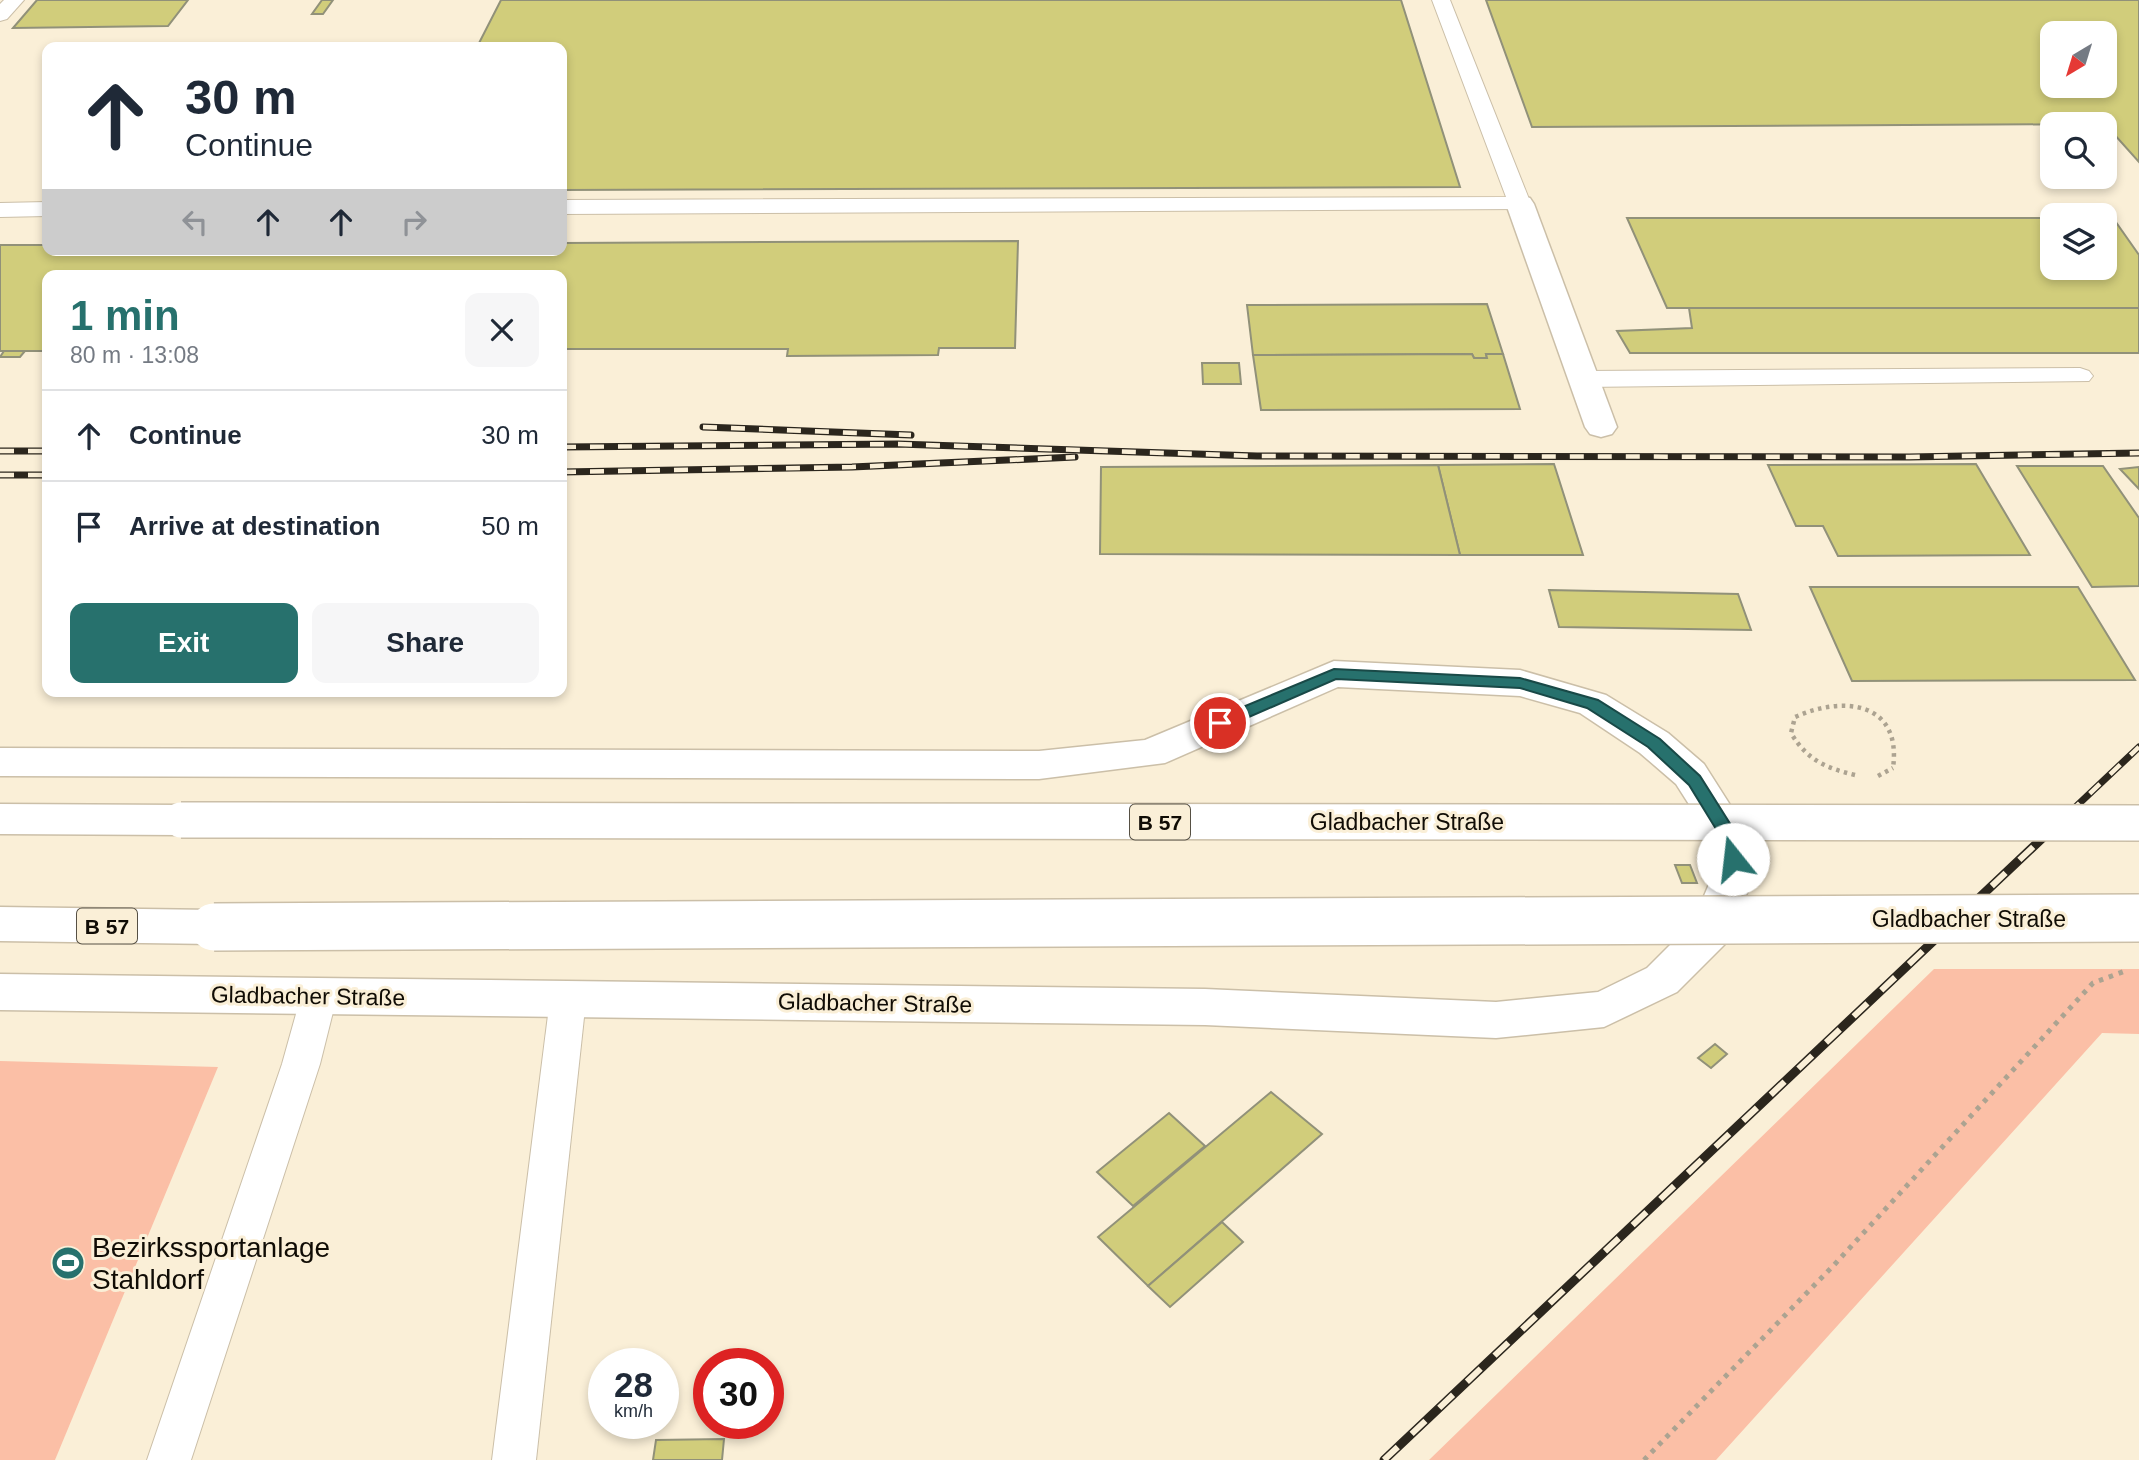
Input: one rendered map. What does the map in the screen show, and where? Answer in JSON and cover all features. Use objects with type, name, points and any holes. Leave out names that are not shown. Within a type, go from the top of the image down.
[{"type":"street","points":[[1520,204],[1601,427]]},
{"type":"street","name":"Gladbacher Straße","points":[[0,762],[1039,765],[1151,753],[1334,674],[1520,683],[1593,704],[1654,743],[1689,774],[1733,841],[1733,877],[1710,932],[1662,980],[1604,1009],[1496,1020],[1205,1007],[0,992]]},
{"type":"street","name":"Gladbacher Straße","points":[[0,819],[2139,823]]},
{"type":"street","name":"Gladbacher Straße","points":[[0,924],[214,927],[2139,918]]},
{"type":"lane","points":[[0,15],[15,0]]},
{"type":"lane","points":[[567,208],[1520,204],[1441,0]]},
{"type":"lane","points":[[0,209],[42,209]]},
{"type":"lane","points":[[1583,379],[2080,376]]},
{"type":"lane","points":[[169,1460],[301,1064],[319,996]]},
{"type":"lane","points":[[514,1460],[568,999]]},
{"type":"path","points":[[1861,776],[1818,765],[1801,752],[1791,733],[1795,717],[1811,707],[1828,703],[1847,703],[1872,713],[1886,722],[1896,742],[1898,750],[1893,768]]},
{"type":"path","points":[[1644,1460],[1834,1265],[2093,983],[2128,970]]},
{"type":"shaded area","points":[[1934,969],[2139,969],[2139,1034],[2102,1033],[1716,1460],[1429,1460]]},
{"type":"shaded area","name":"Bezirkssportanlage Stahldorf","points":[[0,1061],[218,1067],[55,1460],[0,1460]]},
{"type":"building","points":[[37,0],[188,0],[168,26],[13,28]]},
{"type":"building","points":[[322,0],[333,0],[323,14],[312,14]]},
{"type":"building","points":[[501,0],[1401,0],[1460,187],[567,190],[567,42],[480,42]]},
{"type":"building","points":[[1486,0],[2139,0],[2139,162],[2117,137],[2117,112],[2040,112],[2040,124],[1532,127]]},
{"type":"building","points":[[1627,218],[2040,218],[2040,280],[2117,280],[2117,224],[2139,255],[2139,308],[1667,308]]},
{"type":"building","points":[[1018,241],[1015,348],[939,348],[938,355],[787,356],[788,349],[567,349],[567,270],[42,270],[42,351],[0,351],[0,245],[42,245],[42,256],[567,256],[567,243]]},
{"type":"building","points":[[1487,304],[1503,354],[1486,354],[1487,358],[1474,358],[1472,354],[1253,355],[1247,305]]},
{"type":"building","points":[[1689,308],[2139,308],[2139,353],[1630,353],[1617,331],[1692,328]]},
{"type":"building","points":[[4,351],[25,351],[20,357],[0,357]]},
{"type":"building","points":[[1472,354],[1474,358],[1487,358],[1486,354],[1503,354],[1520,409],[1261,410],[1253,355]]},
{"type":"building","points":[[1202,363],[1239,363],[1241,384],[1203,384]]},
{"type":"building","points":[[1554,464],[1583,555],[1460,555],[1438,465]]},
{"type":"building","points":[[1976,464],[2030,555],[1838,556],[1823,526],[1796,526],[1768,465]]},
{"type":"building","points":[[1438,465],[1460,555],[1100,554],[1101,467]]},
{"type":"building","points":[[2017,466],[2103,466],[2139,518],[2139,586],[2092,587]]},
{"type":"building","points":[[2139,467],[2139,489],[2120,469]]},
{"type":"building","points":[[1810,587],[2078,587],[2135,680],[1852,681]]},
{"type":"building","points":[[1549,590],[1738,594],[1751,630],[1559,627]]},
{"type":"building","points":[[1675,865],[1690,865],[1697,883],[1682,883]]},
{"type":"building","points":[[1715,1044],[1727,1054],[1711,1068],[1698,1058]]},
{"type":"building","points":[[1271,1092],[1322,1134],[1148,1286],[1098,1237]]},
{"type":"building","points":[[1169,1113],[1205,1146],[1133,1206],[1097,1172]]},
{"type":"building","points":[[1222,1222],[1243,1242],[1170,1307],[1148,1286]]},
{"type":"building","points":[[724,1439],[722,1460],[653,1460],[656,1440]]},
{"type":"railway","points":[[703,427],[911,435]]},
{"type":"railway","points":[[567,447],[898,444],[1257,456],[1909,457],[2139,453]]},
{"type":"railway","points":[[0,451],[42,451]]},
{"type":"railway","points":[[567,472],[852,467],[1075,457]]},
{"type":"railway","points":[[0,475],[42,475]]},
{"type":"railway","points":[[2049,832],[2139,747]]},
{"type":"railway","points":[[1384,1460],[2051,830]]},
{"type":"place","name":"Bezirkssportanlage Stahldorf","points":[[68,1263]]},
{"type":"route","points":[[1220,723],[1334,674],[1520,683],[1593,704],[1654,743],[1695,780],[1733,841],[1733,859]]}]
